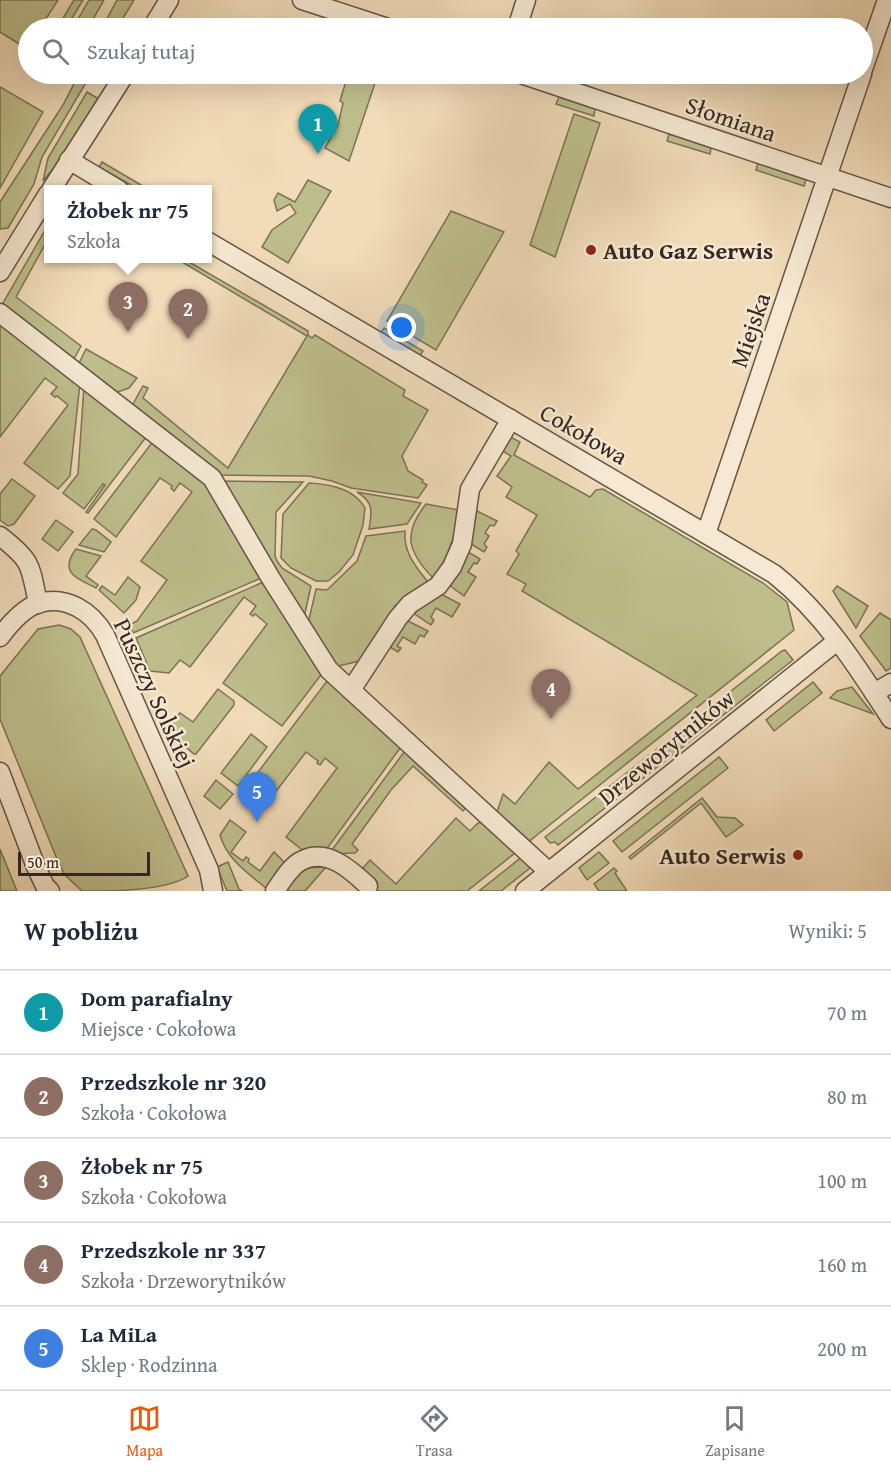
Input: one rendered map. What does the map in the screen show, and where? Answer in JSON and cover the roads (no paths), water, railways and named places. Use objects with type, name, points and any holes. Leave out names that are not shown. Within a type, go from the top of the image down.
[{"type":"street","points":[[158,18],[169,0]]},
{"type":"street","points":[[302,0],[357,18]]},
{"type":"street","points":[[520,18],[526,0]]},
{"type":"street","name":"Miejska","points":[[873,41],[887,0]]},
{"type":"street","points":[[53,185],[118,84]]},
{"type":"street","name":"Słomiana","points":[[551,84],[891,198]]},
{"type":"street","name":"Miejska","points":[[706,534],[858,84]]},
{"type":"street","points":[[69,160],[112,185]]},
{"type":"street","points":[[0,272],[6,249],[44,199]]},
{"type":"street","name":"Cokołowa","points":[[212,244],[774,574],[797,592],[820,617],[891,718]]},
{"type":"street","points":[[0,314],[212,478],[270,577],[329,670],[549,872]]},
{"type":"street","points":[[351,690],[398,618],[410,604],[438,586],[452,567],[462,544],[470,489],[511,419]]},
{"type":"street","points":[[0,536],[21,552],[29,563],[38,604],[19,616],[1,635]]},
{"type":"street","name":"Puszczy Solskiej","points":[[38,604],[59,601],[76,606],[92,617],[101,629],[209,870],[213,891]]},
{"type":"street","name":"Drzeworytników","points":[[525,891],[837,640]]},
{"type":"street","points":[[874,693],[891,684]]},
{"type":"street","points":[[0,772],[36,867],[50,891]]},
{"type":"street","points":[[275,891],[293,867],[302,860],[312,857],[342,864],[368,886]]},
{"type":"place","name":"Dom parafialny","points":[[318,154]]},
{"type":"place","name":"Auto Gaz Serwis","points":[[591,250]]},
{"type":"place","name":"Żłobek nr 75","points":[[128,332]]},
{"type":"place","name":"Przedszkole nr 320","points":[[188,339]]},
{"type":"place","name":"Przedszkole nr 337","points":[[551,719]]},
{"type":"place","name":"La MiLa","points":[[257,822]]},
{"type":"place","name":"Auto Serwis","points":[[798,855]]}]
